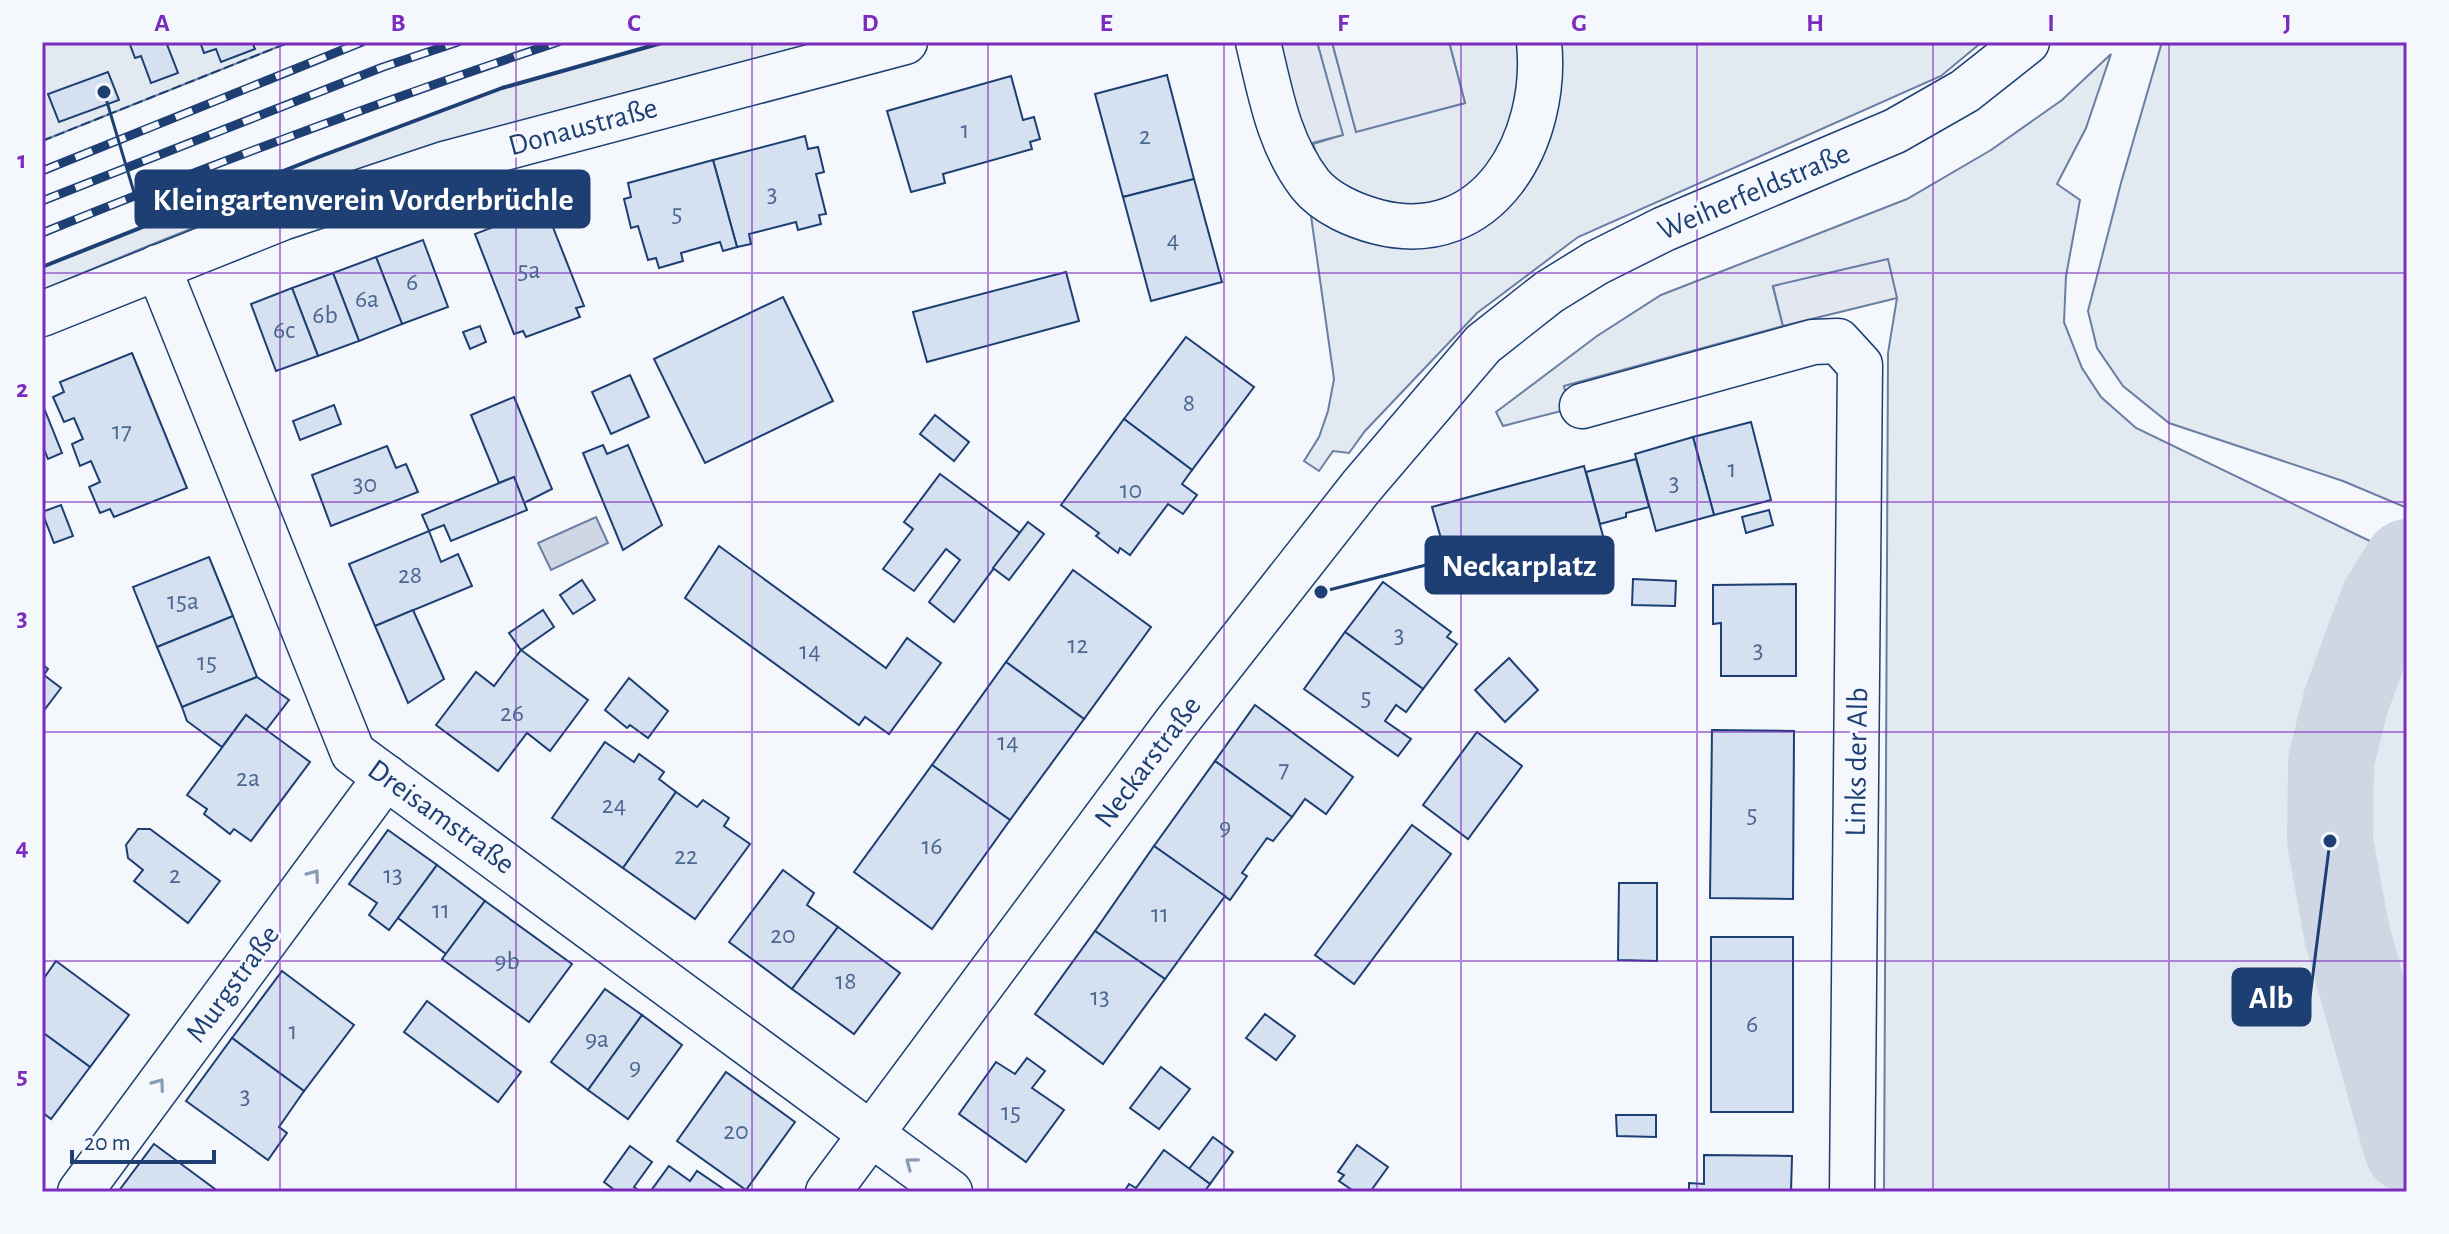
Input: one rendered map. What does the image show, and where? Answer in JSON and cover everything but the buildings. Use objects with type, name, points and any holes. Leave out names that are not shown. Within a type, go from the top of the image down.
[{"type":"street","name":"Donaustraße","points":[[42,314],[282,218],[444,164],[905,42]]},
{"type":"street","points":[[1258,42],[1281,134],[1312,187],[1359,217],[1416,228],[1443,224],[1468,212],[1491,193],[1513,165],[1528,137],[1534,117],[1539,42]]},
{"type":"street","name":"Weiherfeldstraße","points":[[1483,344],[1549,292],[1596,263],[1664,229],[1895,131],[1965,91],[2027,42]]},
{"type":"street","name":"Dreisamstraße","points":[[158,267],[353,753],[950,1192]]},
{"type":"street","name":"Links der Alb","points":[[1582,406],[1813,342],[1838,341],[1860,365],[1852,1192]]},
{"type":"street","name":"Neckarstraße","points":[[828,1192],[1175,724],[1361,487],[1483,344]]},
{"type":"street","name":"Murgstraße","points":[[80,1192],[386,777]]},
{"type":"shaded area","points":[[42,42],[290,42],[42,141]]},
{"type":"shaded area","points":[[665,42],[818,42],[385,161],[217,219],[42,290],[42,267],[76,253],[502,88]]},
{"type":"shaded area","points":[[1258,42],[1317,42],[1343,135],[1289,149]]},
{"type":"shaded area","points":[[1317,42],[1332,42],[1356,131],[1465,103],[1449,42],[1521,42],[1513,123],[1499,150],[1470,186],[1431,206],[1368,206],[1324,173],[1313,144],[1342,135]]},
{"type":"shaded area","points":[[1332,42],[1449,42],[1465,103],[1356,132]]},
{"type":"shaded area","points":[[1558,42],[1982,42],[1941,76],[1578,237],[1477,313],[1365,431],[1349,453],[1333,451],[1319,471],[1304,461],[1319,437],[1334,379],[1311,216],[1325,209],[1480,222]]},
{"type":"shaded area","points":[[2162,42],[2407,42],[2407,508],[2343,481],[2169,423],[2123,386],[2097,348],[2088,311]]},
{"type":"shaded area","points":[[2111,54],[2086,128],[2057,184],[2080,200],[2066,276],[2064,322],[2082,368],[2101,397],[2136,428],[2407,559],[2407,1192],[1884,1192],[1888,353],[1897,298],[1773,287],[1783,326],[1564,386],[1569,409],[1503,426],[1496,412],[1597,336],[1661,295],[1907,199],[1991,150],[2062,100]]},
{"type":"shaded area","points":[[1888,259],[1897,298],[1783,326],[1773,286]]},
{"type":"shaded area","points":[[596,517],[608,543],[551,570],[538,543]]},
{"type":"waterway","points":[[2407,562],[2383,601],[2346,701],[2331,762],[2330,841],[2347,934],[2407,1149]]},
{"type":"railway","points":[[42,171],[362,42]]},
{"type":"railway","points":[[42,201],[383,67],[458,42]]},
{"type":"railway","points":[[42,233],[298,133],[558,42]]},
{"type":"fence","points":[[42,141],[290,42]]},
{"type":"wall","points":[[42,267],[502,88],[665,42]]},
{"type":"place","name":"Kleingartenverein Vorderbrüchle","points":[[104,92]]},
{"type":"place","name":"Neckarplatz","points":[[1321,592]]},
{"type":"place","name":"Alb","points":[[2330,841]]}]
